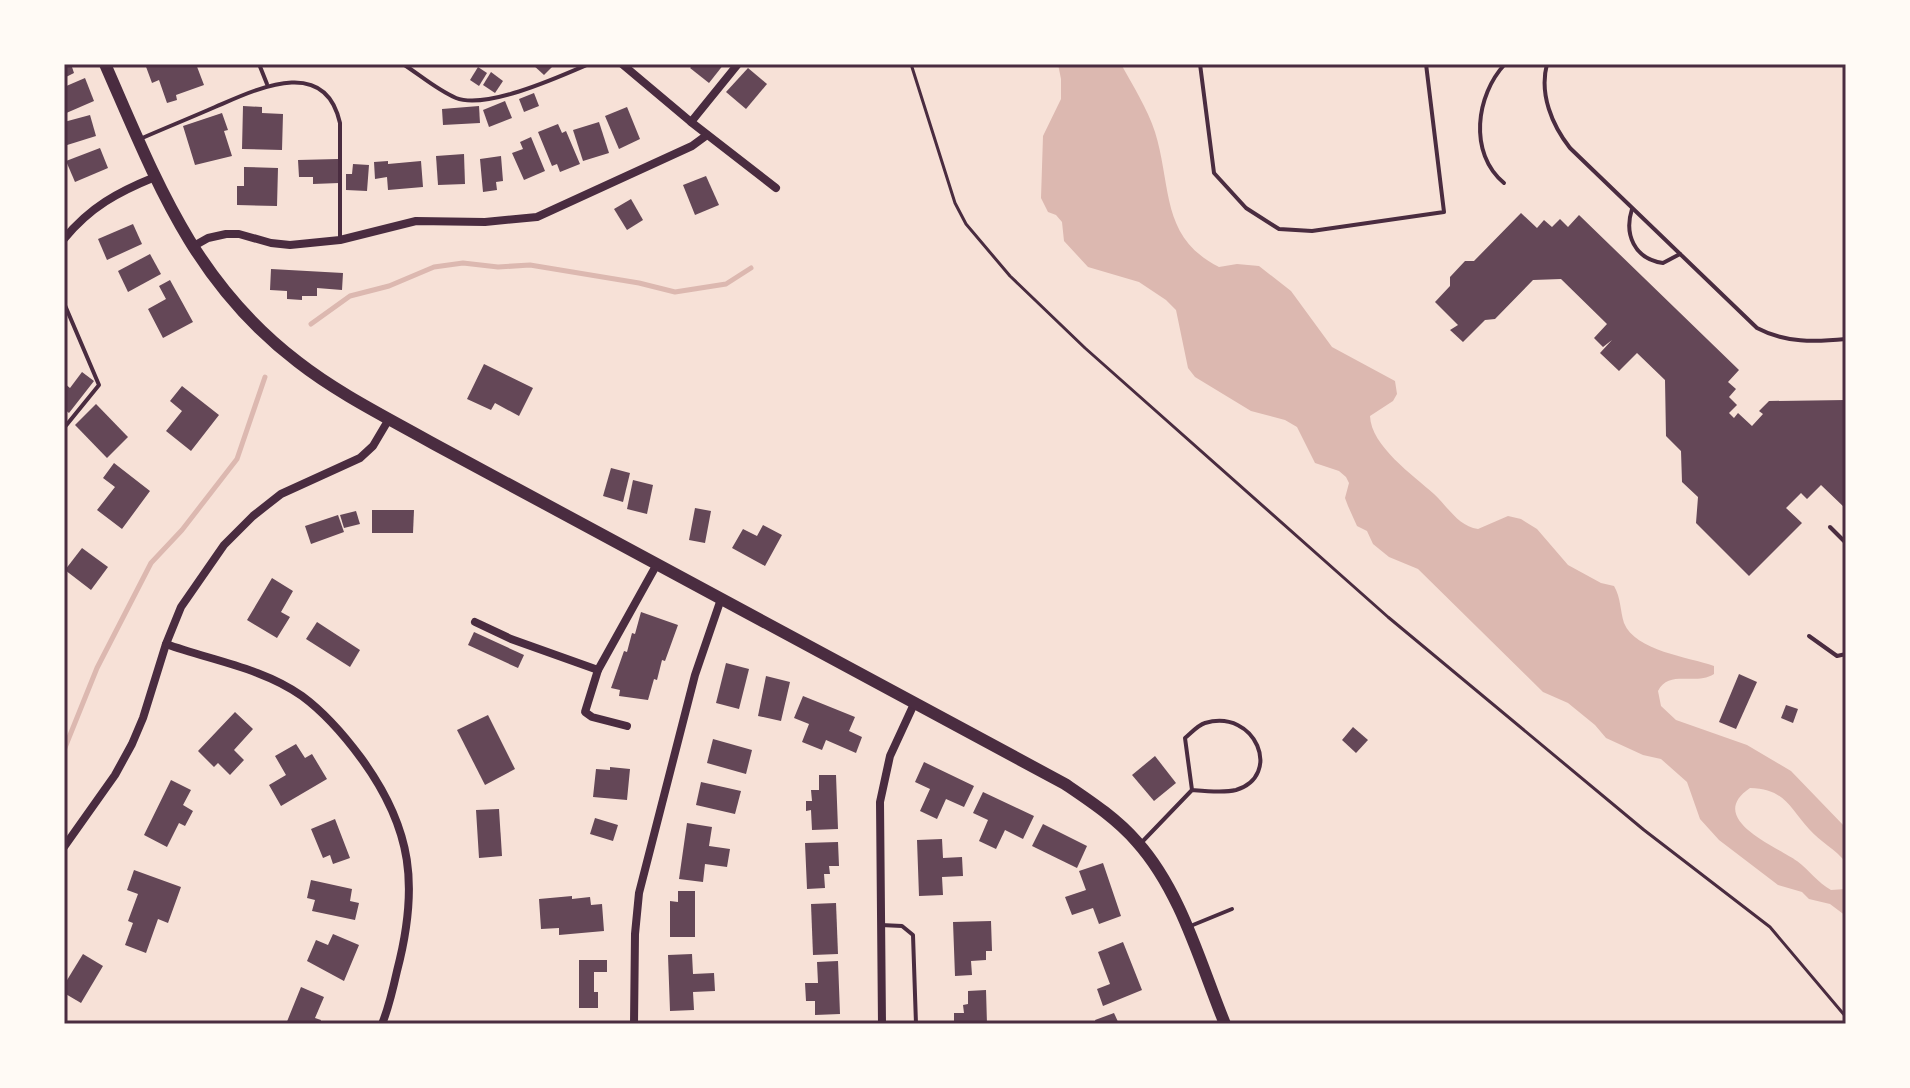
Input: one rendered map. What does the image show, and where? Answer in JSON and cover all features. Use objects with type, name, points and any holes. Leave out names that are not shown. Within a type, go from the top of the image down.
[{"type":"main road","points":[[105,64],[155,177],[192,247],[242,312],[273,342],[300,364],[389,419],[1065,784],[1097,806],[1139,844],[1176,903],[1225,1024]]},
{"type":"street","points":[[622,64],[776,188]]},
{"type":"street","points":[[691,122],[738,64]]},
{"type":"street","points":[[192,247],[208,238],[226,234],[290,245],[340,240],[416,221],[485,222],[537,217],[692,146],[707,135]]},
{"type":"street","points":[[64,239],[88,212],[102,202],[155,177]]},
{"type":"street","points":[[64,847],[132,744],[181,607],[224,545],[281,494],[360,458],[373,446],[389,419]]},
{"type":"street","points":[[627,726],[592,717],[585,712],[598,670],[657,564]]},
{"type":"street","points":[[634,1024],[635,934],[639,893],[695,675],[721,599]]},
{"type":"street","points":[[475,622],[511,639],[598,670]]},
{"type":"street","points":[[166,644],[258,674],[301,695],[349,742],[390,804],[402,833],[410,890],[401,956],[382,1024]]},
{"type":"street","points":[[882,1024],[880,802],[890,756],[914,704]]},
{"type":"lane","points":[[259,64],[267,85]]},
{"type":"lane","points":[[403,64],[450,95],[471,101],[496,99],[589,64]]},
{"type":"lane","points":[[1200,64],[1214,173],[1246,208],[1279,229],[1312,231],[1444,212],[1426,64]]},
{"type":"lane","points":[[1504,183],[1493,173],[1484,157],[1480,125],[1487,90],[1505,64]]},
{"type":"lane","points":[[1547,64],[1545,91],[1552,118],[1561,136],[1757,328],[1771,336],[1788,340],[1846,339]]},
{"type":"lane","points":[[138,139],[267,85],[299,82],[320,90],[336,106],[340,123],[340,240]]},
{"type":"lane","points":[[1632,208],[1628,233],[1644,256],[1663,263],[1680,254]]},
{"type":"lane","points":[[64,303],[99,385],[64,428]]},
{"type":"lane","points":[[1830,527],[1846,543]]},
{"type":"lane","points":[[1809,636],[1837,656],[1846,654]]},
{"type":"lane","points":[[1139,844],[1192,790],[1236,790],[1254,778],[1261,758],[1260,747],[1250,730],[1229,721],[1203,724],[1185,738],[1192,790]]},
{"type":"lane","points":[[1186,927],[1232,909]]},
{"type":"lane","points":[[881,925],[902,926],[913,935],[916,1024]]},
{"type":"path","points":[[911,64],[955,203],[966,224],[1010,276],[1085,348],[1388,617],[1644,830],[1770,927],[1846,1017]]},
{"type":"shaded area","points":[[1058,64],[1121,64],[1152,123],[1171,209],[1186,241],[1219,267],[1237,264],[1259,266],[1291,291],[1332,347],[1395,381],[1397,394],[1393,401],[1370,416],[1372,427],[1394,459],[1454,515],[1478,529],[1508,516],[1521,519],[1537,529],[1568,565],[1601,583],[1614,586],[1624,623],[1639,640],[1664,652],[1714,666],[1714,674],[1707,677],[1676,679],[1663,684],[1658,691],[1661,706],[1676,720],[1747,745],[1791,771],[1846,828],[1846,863],[1813,834],[1785,801],[1771,792],[1750,788],[1738,799],[1735,811],[1749,831],[1797,861],[1826,887],[1831,890],[1846,889],[1846,916],[1830,904],[1809,899],[1802,892],[1778,885],[1719,840],[1700,819],[1687,782],[1661,759],[1643,755],[1606,738],[1568,703],[1543,692],[1418,569],[1389,557],[1373,544],[1367,531],[1357,526],[1348,506],[1345,498],[1349,483],[1346,477],[1339,471],[1315,463],[1297,427],[1285,420],[1251,411],[1195,377],[1188,368],[1176,310],[1166,300],[1139,282],[1088,267],[1064,241],[1062,222],[1048,212],[1041,198],[1043,136],[1061,99]]},
{"type":"building","points":[[64,64],[71,64],[74,73],[64,78]]},
{"type":"building","points":[[145,64],[196,64],[204,85],[176,95],[177,100],[167,103],[159,80],[152,83]]},
{"type":"building","points":[[532,64],[555,64],[544,75]]},
{"type":"building","points":[[694,64],[724,64],[709,83],[690,68]]},
{"type":"building","points":[[478,67],[487,73],[479,86],[470,80]]},
{"type":"building","points":[[748,68],[767,84],[746,109],[726,92]]},
{"type":"building","points":[[491,72],[503,81],[495,93],[483,85]]},
{"type":"building","points":[[85,78],[94,101],[64,114],[64,87]]},
{"type":"building","points":[[534,93],[539,106],[524,112],[519,99]]},
{"type":"building","points":[[505,101],[512,118],[489,127],[483,110]]},
{"type":"building","points":[[243,106],[262,107],[262,113],[283,114],[282,150],[242,149]]},
{"type":"building","points":[[479,106],[480,123],[443,125],[442,109]]},
{"type":"building","points":[[627,107],[640,139],[619,149],[605,116]]},
{"type":"building","points":[[222,113],[232,156],[195,165],[183,126]]},
{"type":"building","points":[[90,115],[96,136],[64,146],[64,122]]},
{"type":"building","points":[[599,122],[609,153],[583,161],[573,130]]},
{"type":"building","points":[[558,124],[562,133],[566,131],[580,164],[560,172],[557,164],[552,166],[538,132]]},
{"type":"building","points":[[531,137],[545,171],[524,180],[512,153],[523,149],[520,142]]},
{"type":"building","points":[[100,148],[108,168],[75,182],[66,161]]},
{"type":"building","points":[[464,154],[465,184],[438,185],[436,156]]},
{"type":"building","points":[[501,156],[503,181],[496,182],[497,190],[483,192],[480,159]]},
{"type":"building","points":[[338,159],[339,183],[313,184],[313,177],[299,177],[298,160]]},
{"type":"building","points":[[388,161],[388,164],[421,161],[423,187],[388,190],[387,177],[375,179],[374,162]]},
{"type":"building","points":[[353,164],[369,165],[367,191],[346,190],[346,174],[352,174]]},
{"type":"building","points":[[244,167],[278,168],[277,206],[237,205],[237,186],[244,186]]},
{"type":"building","points":[[706,176],[719,205],[695,215],[683,185]]},
{"type":"building","points":[[631,199],[643,220],[627,230],[614,209]]},
{"type":"building","points":[[1521,213],[1537,228],[1544,220],[1552,227],[1560,219],[1568,227],[1579,215],[1739,370],[1728,382],[1736,389],[1729,397],[1737,405],[1729,413],[1734,418],[1738,413],[1752,426],[1763,414],[1759,411],[1769,401],[1846,400],[1846,509],[1821,485],[1807,499],[1801,493],[1786,508],[1802,523],[1749,576],[1696,523],[1698,497],[1682,482],[1681,451],[1666,436],[1665,380],[1637,353],[1619,371],[1600,353],[1612,340],[1603,347],[1594,338],[1607,324],[1561,279],[1533,280],[1495,319],[1485,320],[1463,342],[1450,330],[1458,325],[1435,302],[1450,286],[1450,277],[1465,261],[1474,261]]},
{"type":"building","points":[[133,224],[142,244],[107,260],[98,239]]},
{"type":"building","points":[[150,254],[161,274],[128,292],[118,271]]},
{"type":"building","points":[[271,269],[343,273],[342,290],[317,288],[317,296],[302,296],[302,300],[287,299],[287,291],[270,290]]},
{"type":"building","points":[[170,280],[193,322],[163,338],[148,309],[166,299],[159,286]]},
{"type":"building","points":[[484,364],[533,388],[519,416],[495,403],[491,410],[467,399]]},
{"type":"building","points":[[82,372],[94,381],[69,413],[64,409],[64,383],[70,388]]},
{"type":"building","points":[[182,386],[219,415],[191,451],[166,431],[182,411],[170,401]]},
{"type":"building","points":[[96,404],[128,437],[107,458],[75,425]]},
{"type":"building","points":[[114,463],[150,491],[122,529],[97,510],[115,487],[103,478]]},
{"type":"building","points":[[611,468],[630,473],[623,502],[603,496]]},
{"type":"building","points":[[633,480],[653,485],[647,514],[627,509]]},
{"type":"building","points":[[695,508],[711,511],[705,543],[689,540]]},
{"type":"building","points":[[372,510],[414,510],[413,533],[372,533]]},
{"type":"building","points":[[356,511],[360,524],[344,528],[340,515]]},
{"type":"building","points":[[338,515],[344,532],[311,544],[305,526]]},
{"type":"building","points":[[763,525],[782,535],[765,566],[732,548],[743,529],[757,536]]},
{"type":"building","points":[[82,548],[108,567],[91,590],[65,570]]},
{"type":"building","points":[[272,578],[293,591],[281,612],[290,617],[277,638],[247,620]]},
{"type":"building","points":[[641,612],[678,625],[648,700],[619,696],[620,690],[611,688],[632,633],[635,634]]},
{"type":"building","points":[[317,622],[360,650],[350,667],[306,639]]},
{"type":"building","points":[[474,632],[524,655],[518,668],[468,645]]},
{"type":"building","points":[[726,663],[749,669],[739,709],[716,703]]},
{"type":"building","points":[[1739,674],[1757,682],[1736,729],[1719,722]]},
{"type":"building","points":[[766,676],[790,682],[781,721],[758,716]]},
{"type":"building","points":[[803,696],[855,717],[849,731],[862,737],[856,753],[826,740],[822,750],[802,742],[809,724],[794,718]]},
{"type":"building","points":[[1786,705],[1798,709],[1793,723],[1781,718]]},
{"type":"building","points":[[235,712],[253,729],[234,750],[244,760],[230,775],[218,763],[214,767],[198,751]]},
{"type":"building","points":[[488,715],[515,769],[485,785],[457,730]]},
{"type":"building","points":[[1353,727],[1368,740],[1356,753],[1342,740]]},
{"type":"building","points":[[713,739],[752,750],[746,774],[707,763]]},
{"type":"building","points":[[296,744],[305,758],[312,754],[327,779],[281,806],[269,785],[286,775],[275,756]]},
{"type":"building","points":[[1155,756],[1176,783],[1154,801],[1132,775]]},
{"type":"building","points":[[924,762],[974,786],[964,807],[946,799],[937,819],[920,811],[930,789],[915,782]]},
{"type":"building","points":[[610,767],[630,769],[627,800],[593,797],[596,769],[610,770]]},
{"type":"building","points":[[819,775],[836,775],[838,829],[812,830],[811,810],[806,811],[806,801],[812,801],[811,790],[819,790]]},
{"type":"building","points":[[171,780],[191,790],[183,805],[193,811],[185,826],[179,823],[167,847],[144,835]]},
{"type":"building","points":[[701,782],[741,791],[735,814],[696,805]]},
{"type":"building","points":[[983,792],[1034,816],[1023,839],[1005,830],[996,849],[979,841],[988,820],[973,813]]},
{"type":"building","points":[[499,809],[502,856],[479,858],[476,810]]},
{"type":"building","points":[[595,818],[618,825],[613,841],[590,834]]},
{"type":"building","points":[[335,819],[350,858],[333,864],[330,855],[323,858],[311,829]]},
{"type":"building","points":[[687,823],[712,827],[709,846],[730,849],[727,867],[705,864],[703,882],[679,879]]},
{"type":"building","points":[[1043,824],[1087,846],[1077,868],[1032,846]]},
{"type":"building","points":[[942,839],[943,858],[962,857],[963,876],[942,877],[943,895],[919,896],[917,840]]},
{"type":"building","points":[[838,842],[839,866],[829,866],[830,874],[824,874],[825,888],[807,889],[805,843]]},
{"type":"building","points":[[1103,863],[1121,916],[1099,924],[1093,908],[1072,915],[1065,897],[1086,890],[1079,871]]},
{"type":"building","points":[[134,870],[181,887],[168,923],[158,919],[146,953],[125,945],[133,923],[128,921],[138,894],[127,890]]},
{"type":"building","points":[[311,880],[352,889],[350,901],[359,903],[355,920],[312,911],[315,900],[307,898]]},
{"type":"building","points":[[678,891],[695,891],[695,937],[670,937],[670,901],[678,902]]},
{"type":"building","points":[[572,896],[572,899],[590,897],[591,905],[602,904],[604,931],[559,935],[559,928],[541,929],[539,899]]},
{"type":"building","points":[[836,903],[838,954],[813,955],[811,904]]},
{"type":"building","points":[[991,921],[992,951],[986,951],[986,960],[971,961],[972,975],[955,976],[953,922]]},
{"type":"building","points":[[333,934],[359,945],[344,981],[307,961],[316,940],[328,945]]},
{"type":"building","points":[[1123,942],[1142,990],[1103,1006],[1097,989],[1110,984],[1098,952]]},
{"type":"building","points":[[83,954],[103,966],[81,1003],[64,993],[64,985]]},
{"type":"building","points":[[692,954],[693,974],[714,973],[715,991],[693,992],[694,1010],[670,1011],[668,955]]},
{"type":"building","points":[[579,960],[607,960],[607,972],[594,972],[598,1008],[579,1008]]},
{"type":"building","points":[[838,961],[840,1014],[815,1015],[815,1001],[806,1001],[805,983],[818,983],[817,962]]},
{"type":"building","points":[[301,987],[324,997],[315,1018],[321,1020],[320,1024],[286,1024]]},
{"type":"building","points":[[986,990],[987,1024],[954,1024],[954,1013],[964,1013],[963,1005],[968,1004],[968,991]]},
{"type":"building","points":[[1114,1013],[1119,1024],[1096,1024],[1095,1020]]},
{"type":"waterway","points":[[311,324],[350,296],[389,286],[434,267],[463,263],[498,267],[530,265],[675,292],[726,284],[751,268]]},
{"type":"waterway","points":[[64,750],[97,668],[151,563],[182,530],[237,459],[265,377]]}]
